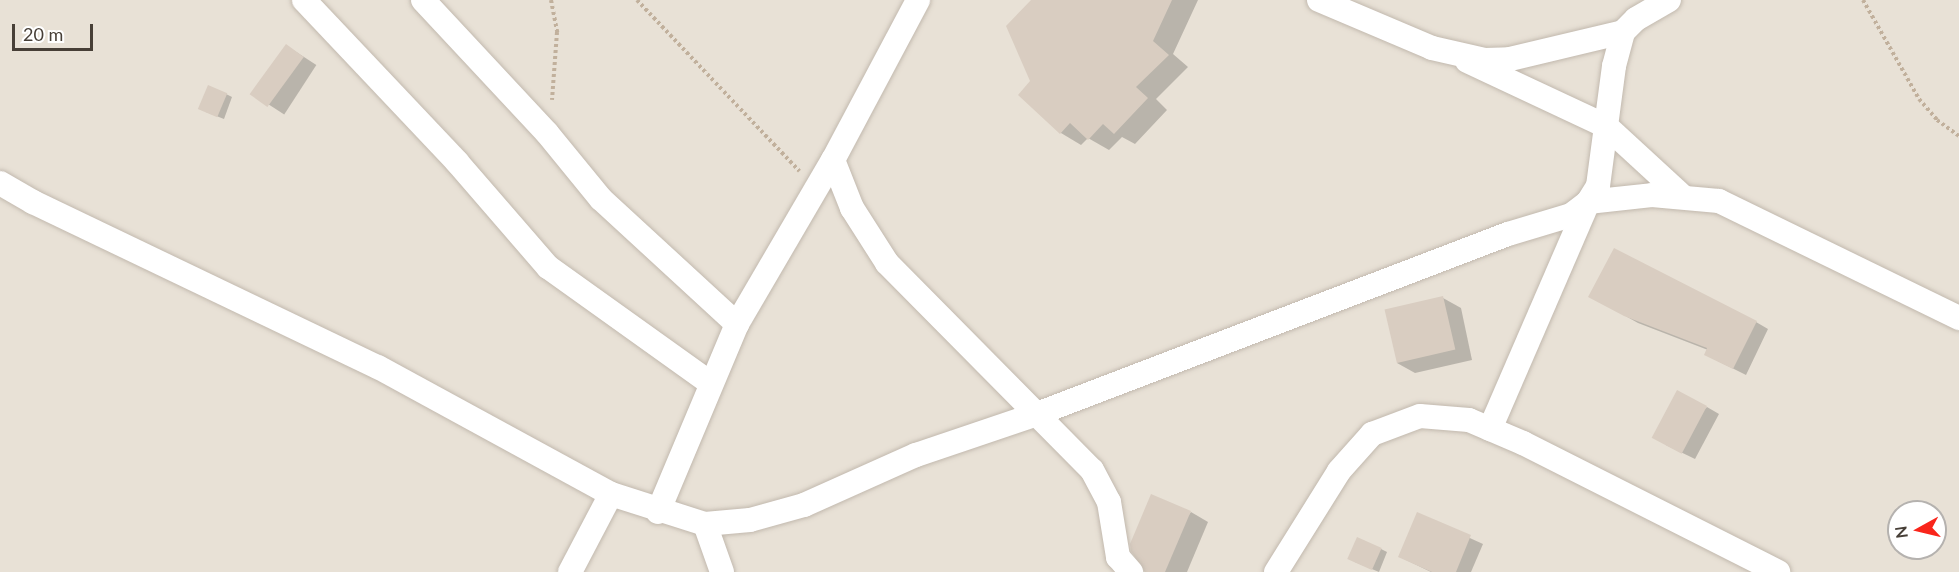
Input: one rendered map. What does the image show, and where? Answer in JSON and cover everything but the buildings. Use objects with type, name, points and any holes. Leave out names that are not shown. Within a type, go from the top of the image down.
[{"type":"street","points":[[304,0],[457,162],[548,267],[710,384]]},
{"type":"street","points":[[423,0],[546,133],[601,199],[737,324]]},
{"type":"street","points":[[658,512],[737,324],[814,186],[833,160],[918,0]]},
{"type":"street","points":[[1319,0],[1458,57],[1606,126],[1681,195]]},
{"type":"street","points":[[1490,429],[1588,202],[1598,186],[1614,66],[1623,32],[1636,19],[1669,0]]},
{"type":"street","points":[[1458,57],[1509,59],[1623,32]]},
{"type":"street","points":[[833,160],[852,208],[887,263],[1092,470],[1108,502],[1118,557],[1131,572]]},
{"type":"street","points":[[0,183],[33,202],[378,367],[611,494],[658,512],[705,524],[750,520],[804,506],[916,455],[1037,414],[1508,234],[1571,215],[1588,202],[1681,195],[1719,201],[1959,318]]},
{"type":"street","points":[[1276,572],[1339,471],[1372,434],[1420,416],[1469,420],[1490,429],[1778,572]]},
{"type":"street","points":[[570,572],[611,494]]},
{"type":"street","points":[[705,524],[722,572]]},
{"type":"path","points":[[546,133],[557,58],[551,0]]},
{"type":"path","points":[[637,0],[814,186]]},
{"type":"path","points":[[1863,0],[1919,99],[1937,120],[1959,136]]},
{"type":"shaded area","points":[[0,0],[1959,0],[1959,572],[0,572]]}]
